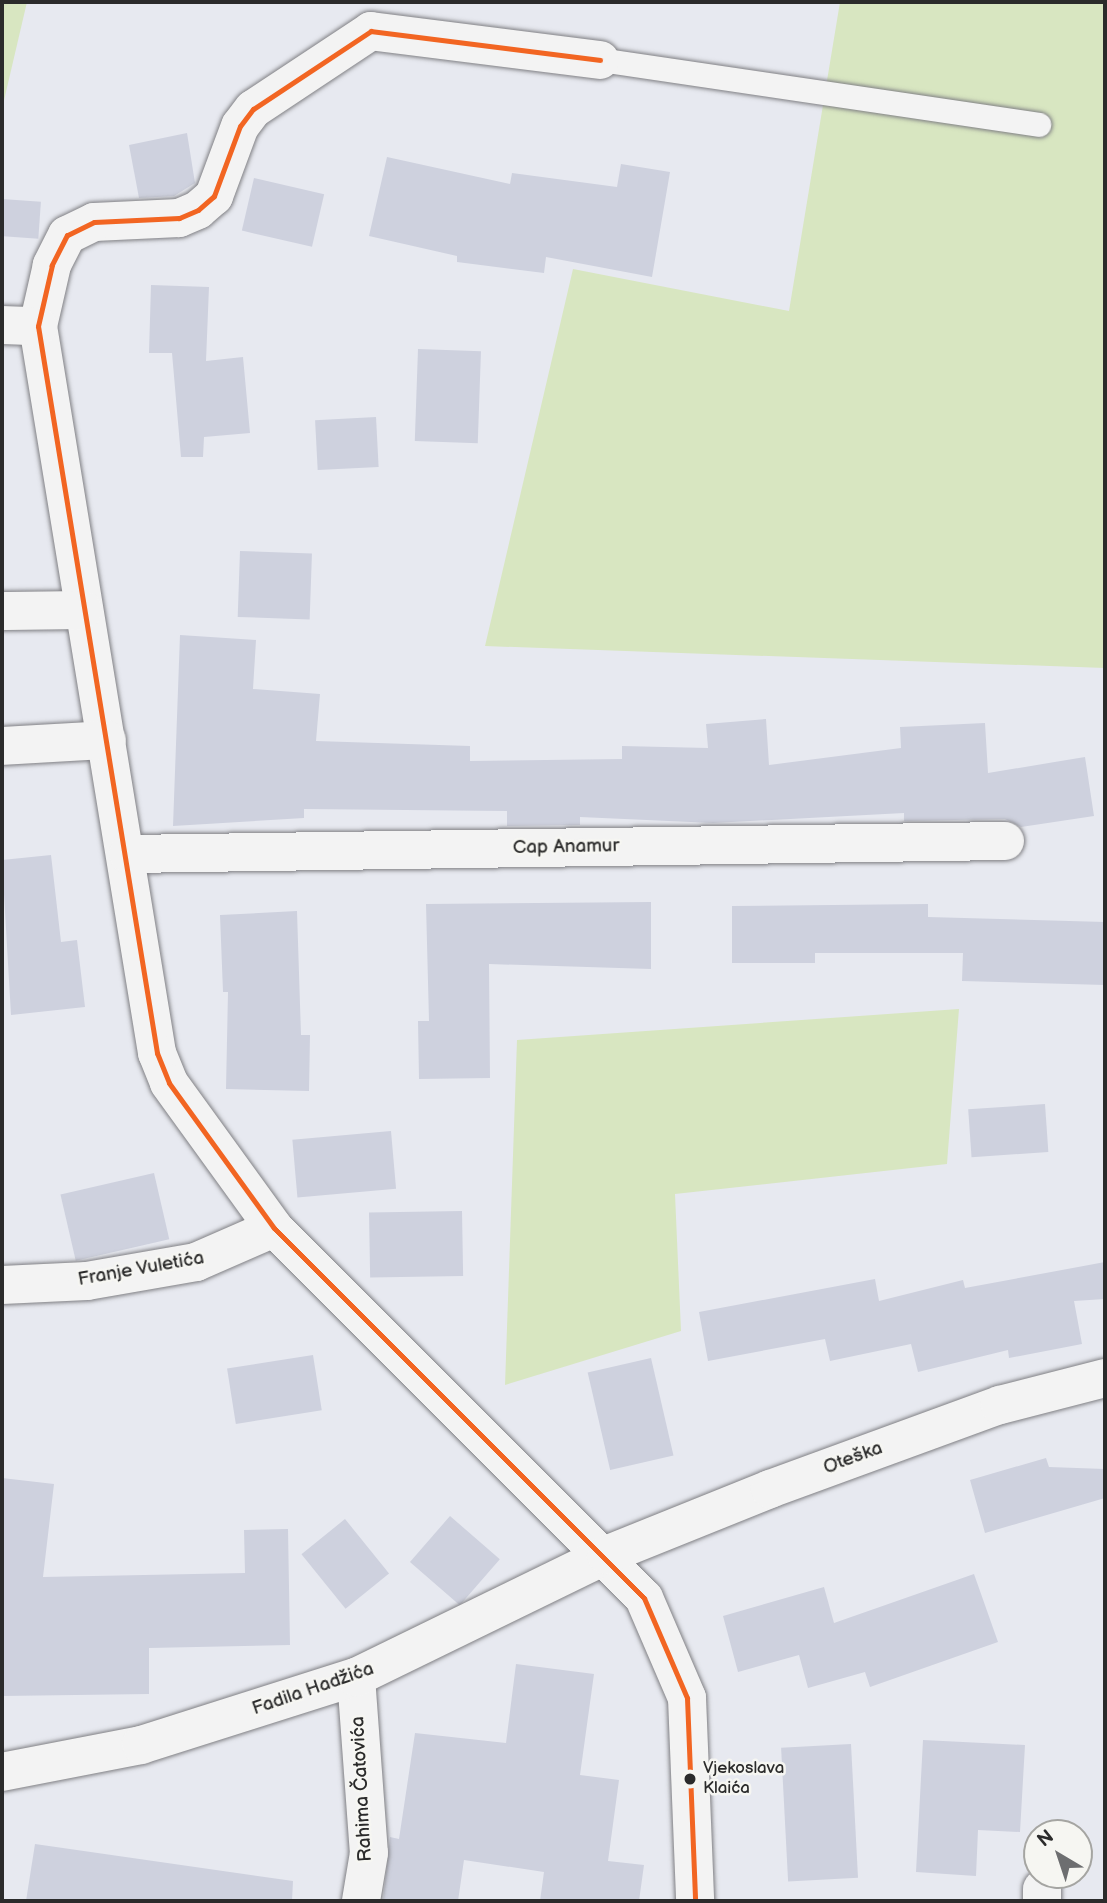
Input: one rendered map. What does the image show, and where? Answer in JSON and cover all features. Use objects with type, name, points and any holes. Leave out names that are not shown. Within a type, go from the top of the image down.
[{"type":"street","points":[[600,60],[370,16],[253,109],[240,126],[214,196],[198,210],[179,218],[94,222],[66,234],[20,326],[83,610],[165,1073],[186,1115],[274,1228],[606,1555],[644,1598],[687,1699],[695,1901]]},
{"type":"street","points":[[2,611],[83,610]]},
{"type":"street","points":[[2,746],[107,740]]},
{"type":"street","name":"Cap Anamur","points":[[128,854],[1005,841]]},
{"type":"street","name":"Franje Vuletića","points":[[2,1285],[87,1281],[196,1262],[274,1228]]},
{"type":"street","name":"Oteška","points":[[606,1555],[988,1409],[1105,1378]]},
{"type":"street","name":"Fadila Hadžića","points":[[2,1772],[141,1745],[356,1677],[606,1555]]},
{"type":"street","name":"Rahima Čatovića","points":[[356,1677],[369,1853],[361,1901]]},
{"type":"lane","points":[[600,60],[1039,125]]},
{"type":"green space","points":[[2,2],[27,2],[2,109]]},
{"type":"green space","points":[[840,2],[1105,2],[1105,668],[485,646],[573,269],[789,311]]},
{"type":"green space","points":[[959,1009],[947,1164],[675,1194],[681,1331],[505,1385],[517,1040]]},
{"type":"building","points":[[187,133],[195,183],[174,196],[139,198],[129,145]]},
{"type":"building","points":[[387,157],[510,184],[512,173],[617,187],[621,164],[670,172],[652,277],[546,257],[544,273],[457,262],[457,256],[369,236]]},
{"type":"building","points":[[254,178],[324,194],[312,247],[242,231]]},
{"type":"building","points":[[2,199],[41,202],[38,239],[2,236]]},
{"type":"building","points":[[151,285],[209,287],[206,361],[243,357],[250,433],[204,437],[203,457],[181,457],[172,353],[149,353]]},
{"type":"building","points":[[418,349],[481,351],[478,443],[415,441]]},
{"type":"building","points":[[376,417],[379,467],[318,470],[315,420]]},
{"type":"building","points":[[240,551],[312,554],[310,619],[238,617]]},
{"type":"building","points":[[180,635],[256,640],[253,689],[320,694],[316,741],[470,746],[470,761],[622,759],[622,746],[708,748],[706,724],[766,719],[769,765],[901,748],[900,727],[985,723],[988,773],[1085,757],[1094,816],[1021,827],[1005,819],[904,821],[904,813],[713,823],[580,817],[580,825],[507,826],[507,811],[304,809],[304,818],[173,826]]},
{"type":"building","points":[[51,855],[61,942],[77,940],[85,1007],[11,1015],[2,860]]},
{"type":"building","points":[[651,902],[651,969],[489,964],[490,1078],[419,1079],[418,1021],[429,1021],[426,904]]},
{"type":"building","points":[[928,904],[928,917],[1105,922],[1105,985],[962,981],[963,953],[815,953],[815,963],[732,963],[732,906]]},
{"type":"building","points":[[297,911],[301,1035],[310,1035],[309,1091],[226,1089],[228,992],[223,992],[220,915]]},
{"type":"building","points":[[1045,1104],[1048,1152],[972,1157],[968,1109]]},
{"type":"building","points":[[391,1131],[396,1189],[297,1197],[292,1140]]},
{"type":"building","points":[[154,1173],[169,1239],[76,1261],[60,1195]]},
{"type":"building","points":[[462,1211],[463,1276],[370,1278],[369,1213]]},
{"type":"building","points":[[1105,1262],[1105,1299],[1074,1301],[1082,1344],[1009,1358],[1008,1350],[918,1372],[911,1344],[830,1361],[825,1339],[708,1361],[699,1312],[875,1279],[879,1301],[963,1280],[965,1288]]},
{"type":"building","points":[[313,1355],[322,1410],[236,1424],[227,1369]]},
{"type":"building","points":[[651,1358],[673,1455],[610,1470],[588,1373]]},
{"type":"building","points":[[1046,1458],[1049,1467],[1105,1469],[1105,1498],[985,1533],[970,1480]]},
{"type":"building","points":[[2,1478],[54,1484],[43,1577],[245,1573],[244,1530],[288,1529],[290,1645],[149,1648],[149,1694],[2,1696]]},
{"type":"building","points":[[450,1516],[500,1559],[460,1605],[410,1562]]},
{"type":"building","points":[[345,1519],[389,1573],[346,1609],[301,1554]]},
{"type":"building","points":[[974,1574],[998,1642],[870,1687],[865,1672],[808,1688],[799,1655],[738,1672],[723,1616],[824,1587],[834,1623]]},
{"type":"building","points":[[516,1664],[594,1674],[580,1775],[619,1780],[608,1861],[644,1865],[639,1901],[540,1901],[544,1872],[464,1860],[458,1901],[383,1901],[390,1837],[399,1839],[415,1733],[506,1743]]},
{"type":"building","points":[[923,1740],[1025,1745],[1020,1832],[978,1830],[976,1876],[916,1872]]},
{"type":"building","points":[[851,1744],[858,1878],[788,1881],[781,1748]]},
{"type":"building","points":[[35,1844],[293,1881],[292,1901],[26,1901]]},
{"type":"transit line","points":[[600,60],[371,31],[253,109],[240,126],[214,196],[198,210],[179,218],[94,222],[67,235],[52,265],[38,326],[157,1053],[169,1083],[274,1228],[644,1598],[687,1698],[695,1901]]},
{"type":"place","name":"Vjekoslava Klaića","points":[[690,1779]]}]
